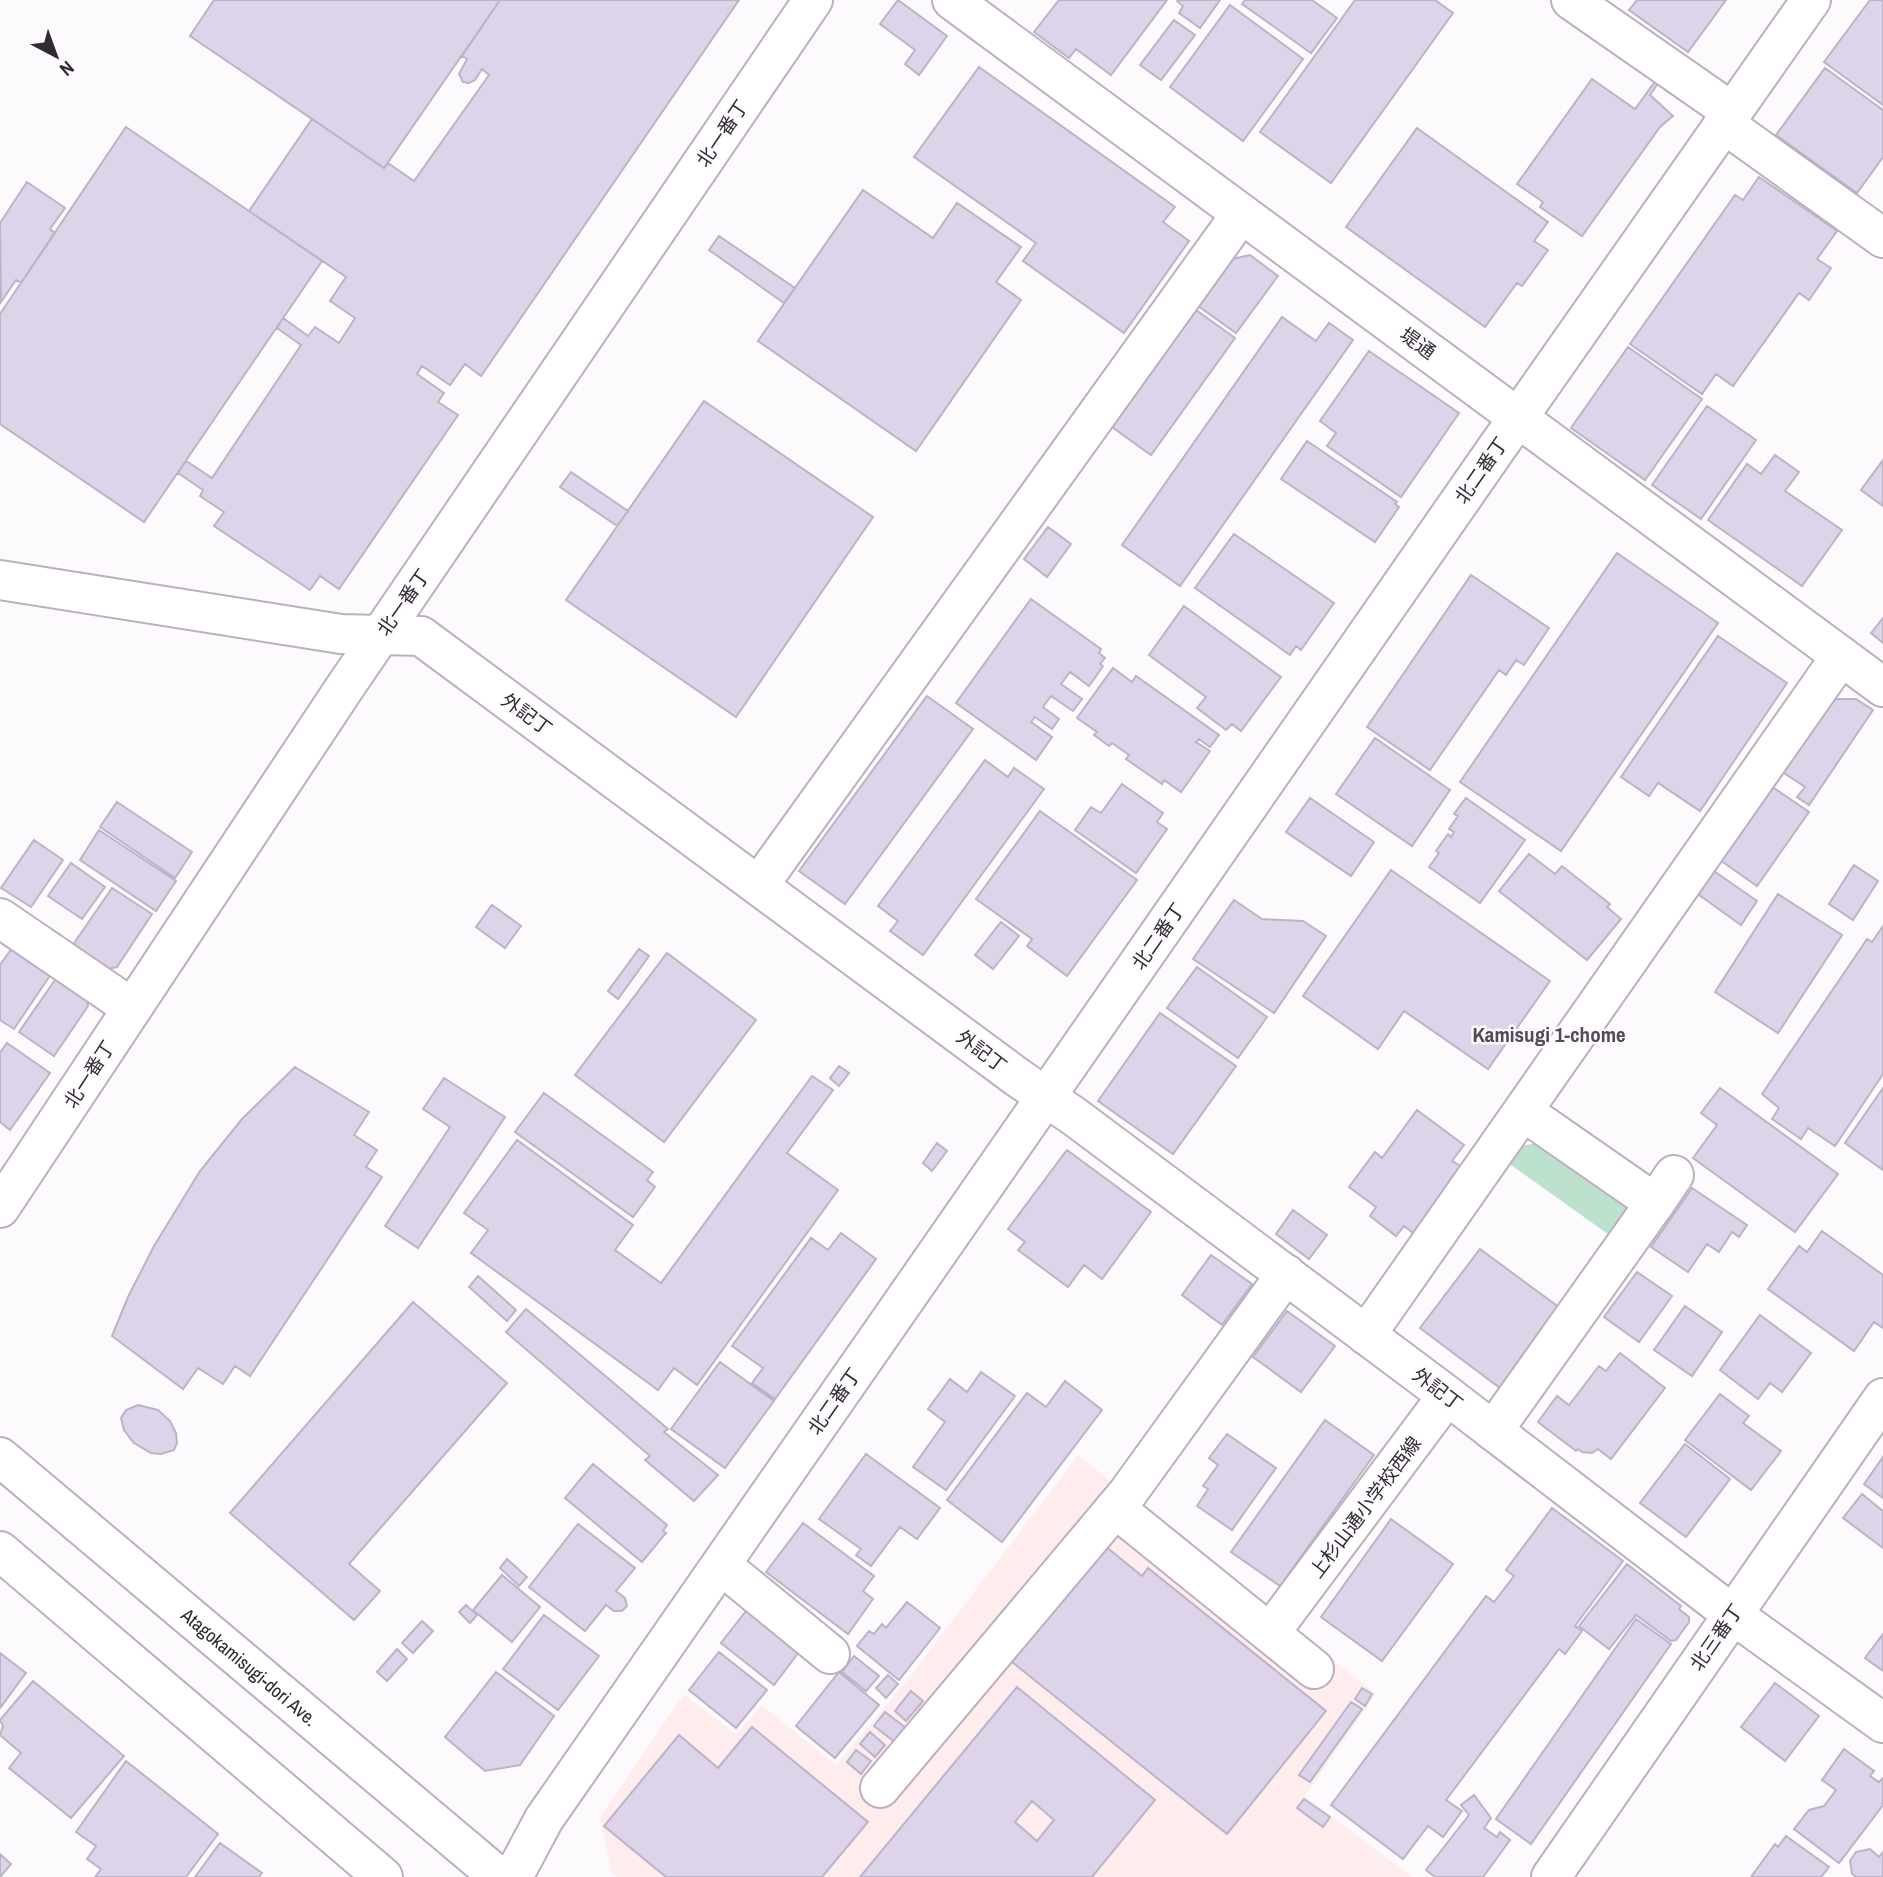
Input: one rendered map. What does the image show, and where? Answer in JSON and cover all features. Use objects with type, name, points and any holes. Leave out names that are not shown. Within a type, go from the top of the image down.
[{"type":"street","name":"北一番丁","points":[[0,1208],[381,635],[813,0]]},
{"type":"street","name":"堤通","points":[[952,0],[1883,687]]},
{"type":"street","points":[[1571,0],[1883,239]]},
{"type":"street","name":"北二番丁","points":[[513,1877],[544,1819],[1811,0]]},
{"type":"street","points":[[759,885],[1241,214]]},
{"type":"street","name":"外記丁","points":[[0,580],[341,634],[421,636],[1286,1274],[1732,1614],[1883,1723]]},
{"type":"street","points":[[1366,1335],[1841,656]]},
{"type":"street","points":[[0,918],[132,1009]]},
{"type":"street","points":[[1493,1431],[1665,1189],[1524,1112]]},
{"type":"street","points":[[880,1788],[1121,1501],[1286,1274]]},
{"type":"street","name":"上杉山通小学校西線","points":[[1276,1626],[1447,1396]]},
{"type":"street","name":"北三番丁","points":[[1550,1877],[1883,1398]]},
{"type":"street","name":"Atagokamisugi-dori Ave.","points":[[0,1457],[499,1877]]},
{"type":"street","points":[[1121,1501],[1276,1626],[1314,1669]]},
{"type":"street","points":[[0,1552],[383,1877]]},
{"type":"street","points":[[720,1565],[830,1654]]},
{"type":"shaded area","points":[[1078,1455],[1376,1694],[1305,1796],[1412,1877],[617,1877],[611,1872],[600,1817],[684,1694],[736,1734],[762,1705],[836,1765],[912,1674]]},
{"type":"green space","points":[[1537,1143],[1639,1213],[1619,1242],[1504,1160],[1515,1147]]},
{"type":"building","points":[[214,0],[500,0],[384,168],[190,36]]},
{"type":"building","points":[[500,0],[739,0],[481,376],[465,364],[450,385],[422,366],[417,374],[444,393],[438,402],[458,415],[339,589],[320,576],[310,590],[214,526],[224,512],[200,496],[203,490],[178,473],[186,461],[212,478],[301,345],[277,328],[283,318],[308,336],[315,327],[339,343],[355,318],[330,301],[346,277],[249,211],[312,119],[384,168],[388,163],[414,181],[489,75],[482,69],[475,80],[469,83],[463,82],[459,74],[467,59],[462,56]]},
{"type":"building","points":[[898,0],[947,36],[919,75],[905,64],[915,50],[880,24]]},
{"type":"building","points":[[1059,0],[1167,0],[1111,75],[1076,49],[1069,58],[1034,32]]},
{"type":"building","points":[[1178,0],[1220,0],[1200,28],[1179,13],[1183,6]]},
{"type":"building","points":[[1245,0],[1312,0],[1337,18],[1311,53],[1242,4]]},
{"type":"building","points":[[1355,0],[1435,0],[1453,13],[1331,183],[1260,132]]},
{"type":"building","points":[[1637,0],[1726,0],[1688,52],[1629,10]]},
{"type":"building","points":[[1870,0],[1883,0],[1883,105],[1824,62]]},
{"type":"building","points":[[1230,5],[1303,59],[1243,141],[1170,87]]},
{"type":"building","points":[[1174,20],[1195,35],[1161,80],[1140,65]]},
{"type":"building","points":[[979,67],[1175,207],[1163,222],[1189,241],[1124,333],[1023,261],[1036,243],[914,157]]},
{"type":"building","points":[[1825,68],[1883,110],[1883,157],[1857,193],[1776,135]]},
{"type":"building","points":[[1592,79],[1635,109],[1656,80],[1659,82],[1650,95],[1673,116],[1660,127],[1582,236],[1540,207],[1543,202],[1517,184]]},
{"type":"building","points":[[126,127],[322,261],[144,522],[0,424],[0,314]]},
{"type":"building","points":[[1417,128],[1548,222],[1534,241],[1548,250],[1522,286],[1517,283],[1485,327],[1346,227]]},
{"type":"building","points":[[1759,177],[1837,231],[1817,259],[1831,268],[1809,300],[1799,293],[1733,386],[1716,374],[1702,394],[1630,344],[1735,195],[1743,200]]},
{"type":"building","points":[[27,182],[65,208],[50,229],[55,233],[21,283],[16,280],[1,302],[0,223]]},
{"type":"building","points":[[863,190],[933,238],[957,203],[1021,247],[996,282],[1021,300],[916,451],[758,341]]},
{"type":"building","points":[[719,236],[795,288],[784,303],[709,250]]},
{"type":"building","points":[[1250,255],[1278,276],[1236,333],[1194,303],[1223,261]]},
{"type":"building","points":[[1189,305],[1235,338],[1151,455],[1105,422]]},
{"type":"building","points":[[1282,317],[1316,341],[1329,323],[1353,340],[1180,586],[1122,545]]},
{"type":"building","points":[[1628,347],[1702,399],[1645,480],[1571,428]]},
{"type":"building","points":[[1369,351],[1459,413],[1401,497],[1327,446],[1336,433],[1320,421]]},
{"type":"building","points":[[704,401],[873,517],[736,717],[566,600]]},
{"type":"building","points":[[1707,406],[1756,440],[1701,519],[1652,485]]},
{"type":"building","points":[[1307,441],[1397,502],[1395,504],[1399,507],[1375,542],[1281,479]]},
{"type":"building","points":[[1775,455],[1799,472],[1785,491],[1842,530],[1802,586],[1708,520],[1747,464],[1761,474]]},
{"type":"building","points":[[1883,460],[1883,506],[1861,490]]},
{"type":"building","points":[[571,472],[628,511],[617,526],[560,487]]},
{"type":"building","points":[[1048,527],[1071,544],[1047,577],[1024,559]]},
{"type":"building","points":[[1234,534],[1334,603],[1301,650],[1296,646],[1290,655],[1195,588]]},
{"type":"building","points":[[1617,553],[1718,623],[1561,851],[1460,782]]},
{"type":"building","points":[[1471,575],[1549,628],[1524,665],[1516,660],[1506,675],[1499,670],[1430,770],[1367,727]]},
{"type":"building","points":[[1031,599],[1101,649],[1099,653],[1105,658],[1100,664],[1103,666],[1089,686],[1070,672],[1061,684],[1082,699],[1073,711],[1051,696],[1043,707],[1059,719],[1052,729],[1035,717],[1031,722],[1052,737],[1036,760],[956,703]]},
{"type":"building","points":[[1184,606],[1281,677],[1241,731],[1232,724],[1226,730],[1197,708],[1206,697],[1149,655]]},
{"type":"building","points":[[1883,618],[1883,643],[1871,633]]},
{"type":"building","points":[[1718,636],[1787,683],[1700,811],[1658,783],[1649,796],[1621,777]]},
{"type":"building","points":[[1113,668],[1132,682],[1136,676],[1219,735],[1210,747],[1199,739],[1196,742],[1210,751],[1181,792],[1164,780],[1162,784],[1126,759],[1129,755],[1112,743],[1109,746],[1094,735],[1097,732],[1077,718]]},
{"type":"building","points":[[927,696],[973,729],[845,904],[799,871]]},
{"type":"building","points":[[1825,699],[1856,699],[1873,710],[1809,805],[1797,797],[1805,787],[1778,769]]},
{"type":"building","points":[[1375,738],[1450,790],[1412,846],[1336,794]]},
{"type":"building","points":[[985,760],[1008,777],[1014,768],[1044,789],[923,955],[890,931],[898,921],[878,906]]},
{"type":"building","points":[[1122,784],[1163,813],[1157,822],[1167,829],[1136,873],[1075,830],[1091,807],[1101,813]]},
{"type":"building","points":[[1771,786],[1809,812],[1757,886],[1720,860]]},
{"type":"building","points":[[1310,798],[1374,842],[1351,876],[1286,832]]},
{"type":"building","points":[[1466,798],[1525,840],[1480,903],[1429,867],[1448,834],[1451,837],[1454,832],[1449,829],[1458,816],[1454,814]]},
{"type":"building","points":[[117,802],[192,852],[175,878],[100,827]]},
{"type":"building","points":[[1040,811],[1137,880],[1067,976],[1027,946],[1032,939],[976,899]]},
{"type":"building","points":[[99,830],[176,881],[156,911],[80,860]]},
{"type":"building","points":[[34,840],[63,860],[31,907],[1,888]]},
{"type":"building","points":[[1529,854],[1555,874],[1562,866],[1610,904],[1607,907],[1621,919],[1587,960],[1499,891]]},
{"type":"building","points":[[71,863],[105,887],[82,919],[48,896]]},
{"type":"building","points":[[1854,865],[1878,881],[1853,920],[1829,904]]},
{"type":"building","points":[[1711,869],[1757,901],[1741,925],[1695,892]]},
{"type":"building","points":[[1391,870],[1550,981],[1488,1069],[1404,1011],[1378,1049],[1303,996]]},
{"type":"building","points":[[112,888],[152,914],[117,967],[101,971],[70,949]]},
{"type":"building","points":[[1778,894],[1842,935],[1778,1033],[1715,992]]},
{"type":"building","points":[[1234,900],[1262,919],[1303,921],[1326,936],[1274,1013],[1193,959]]},
{"type":"building","points":[[492,905],[521,926],[505,948],[476,927]]},
{"type":"building","points":[[1001,922],[1019,936],[993,969],[975,955]]},
{"type":"building","points":[[1883,926],[1883,1074],[1835,1146],[1808,1128],[1801,1139],[1772,1119],[1779,1108],[1762,1094],[1867,939],[1872,942]]},
{"type":"building","points":[[12,948],[51,974],[14,1029],[0,1020],[0,965]]},
{"type":"building","points":[[639,949],[649,956],[618,999],[608,991]]},
{"type":"building","points":[[667,953],[756,1020],[664,1142],[575,1075]]},
{"type":"building","points":[[1197,967],[1267,1017],[1238,1058],[1167,1008]]},
{"type":"building","points":[[57,977],[86,996],[88,1006],[54,1056],[19,1032]]},
{"type":"building","points":[[1160,1013],[1236,1066],[1173,1154],[1098,1101]]},
{"type":"building","points":[[7,1043],[50,1073],[10,1130],[0,1122],[0,1053]]},
{"type":"building","points":[[839,1066],[849,1073],[839,1086],[830,1078]]},
{"type":"building","points":[[295,1067],[369,1112],[354,1135],[377,1150],[366,1167],[382,1177],[250,1376],[235,1366],[223,1384],[198,1368],[183,1389],[112,1336],[154,1246],[200,1171],[242,1119]]},
{"type":"building","points":[[812,1076],[833,1090],[787,1153],[838,1190],[697,1385],[674,1368],[658,1390],[471,1253],[488,1230],[464,1213],[517,1140],[633,1225],[615,1250],[661,1283]]},
{"type":"building","points":[[444,1078],[505,1117],[418,1248],[385,1226],[450,1127],[423,1109]]},
{"type":"building","points":[[1720,1088],[1838,1174],[1795,1232],[1693,1158],[1717,1125],[1701,1113]]},
{"type":"building","points":[[1883,1088],[1883,1170],[1845,1143]]},
{"type":"building","points":[[544,1093],[653,1172],[647,1180],[655,1187],[633,1217],[515,1132]]},
{"type":"building","points":[[1417,1110],[1464,1145],[1452,1161],[1462,1167],[1413,1233],[1404,1226],[1396,1236],[1370,1216],[1376,1207],[1349,1187],[1375,1152],[1382,1158]]},
{"type":"building","points":[[937,1143],[947,1151],[932,1171],[923,1163]]},
{"type":"building","points":[[1067,1150],[1151,1212],[1102,1279],[1084,1265],[1068,1287],[1018,1250],[1025,1242],[1008,1229]]},
{"type":"building","points":[[1692,1188],[1747,1225],[1739,1237],[1732,1232],[1719,1252],[1707,1244],[1688,1272],[1651,1247]]},
{"type":"building","points":[[1293,1210],[1327,1235],[1309,1259],[1276,1234]]},
{"type":"building","points":[[1822,1231],[1883,1275],[1883,1328],[1874,1322],[1854,1351],[1768,1289],[1799,1246],[1807,1252]]},
{"type":"building","points":[[841,1233],[876,1259],[775,1399],[752,1383],[763,1368],[732,1346],[811,1238],[828,1250]]},
{"type":"building","points":[[1480,1249],[1560,1308],[1500,1388],[1420,1328]]},
{"type":"building","points":[[1211,1255],[1252,1284],[1222,1325],[1182,1295]]},
{"type":"building","points":[[1637,1272],[1672,1296],[1639,1342],[1604,1317]]},
{"type":"building","points":[[478,1276],[516,1310],[507,1321],[469,1287]]},
{"type":"building","points":[[413,1302],[507,1383],[349,1564],[380,1591],[354,1620],[230,1513]]},
{"type":"building","points":[[1685,1306],[1722,1332],[1692,1376],[1654,1350]]},
{"type":"building","points":[[526,1309],[668,1429],[664,1432],[718,1475],[694,1501],[645,1460],[650,1456],[506,1332]]},
{"type":"building","points":[[1287,1311],[1335,1346],[1301,1392],[1253,1357]]},
{"type":"building","points":[[1760,1315],[1811,1353],[1782,1392],[1770,1383],[1758,1399],[1720,1370]]},
{"type":"building","points":[[1620,1353],[1665,1388],[1611,1459],[1598,1449],[1592,1453],[1578,1449],[1576,1451],[1538,1422],[1557,1396],[1569,1405],[1599,1366],[1606,1371]]},
{"type":"building","points":[[720,1362],[774,1401],[725,1468],[671,1429]]},
{"type":"building","points":[[981,1372],[1015,1396],[946,1490],[913,1467],[945,1422],[928,1409],[950,1379],[967,1392]]},
{"type":"building","points":[[1065,1381],[1102,1410],[1002,1542],[947,1500],[1027,1393],[1046,1407]]},
{"type":"building","points":[[1720,1394],[1749,1416],[1743,1423],[1781,1451],[1751,1490],[1685,1440]]},
{"type":"building","points":[[138,1405],[158,1410],[170,1421],[176,1433],[177,1443],[174,1450],[161,1454],[151,1453],[134,1443],[124,1430],[121,1418],[126,1410]]},
{"type":"building","points":[[1325,1420],[1374,1455],[1280,1586],[1231,1552]]},
{"type":"building","points":[[1227,1434],[1276,1468],[1232,1530],[1197,1506],[1208,1489],[1203,1486],[1218,1465],[1209,1458]]},
{"type":"building","points":[[1685,1444],[1730,1479],[1686,1537],[1640,1503]]},
{"type":"building","points":[[866,1454],[940,1508],[917,1539],[900,1527],[871,1566],[856,1555],[861,1549],[819,1519]]},
{"type":"building","points":[[1883,1457],[1883,1498],[1864,1484]]},
{"type":"building","points":[[593,1464],[667,1525],[663,1531],[666,1533],[642,1562],[565,1498]]},
{"type":"building","points":[[1862,1494],[1883,1511],[1883,1548],[1843,1518]]},
{"type":"building","points":[[1552,1508],[1623,1561],[1575,1626],[1582,1631],[1565,1654],[1559,1649],[1446,1800],[1462,1811],[1443,1837],[1428,1826],[1403,1859],[1331,1805],[1486,1596],[1494,1602],[1514,1576],[1506,1570]]},
{"type":"building","points":[[1391,1519],[1453,1564],[1382,1661],[1321,1617]]},
{"type":"building","points":[[803,1523],[874,1576],[863,1591],[873,1599],[848,1634],[766,1572]]},
{"type":"building","points":[[578,1524],[635,1568],[616,1591],[625,1598],[627,1606],[622,1611],[614,1611],[606,1605],[585,1631],[529,1587]]},
{"type":"building","points":[[1099,1541],[1142,1576],[1148,1568],[1326,1711],[1227,1834],[1007,1658]]},
{"type":"building","points":[[507,1559],[527,1577],[519,1586],[500,1568]]},
{"type":"building","points":[[1627,1564],[1681,1606],[1679,1609],[1689,1617],[1689,1622],[1676,1640],[1671,1641],[1636,1615],[1609,1649],[1579,1626]]},
{"type":"building","points":[[502,1575],[540,1607],[512,1642],[473,1610]]},
{"type":"building","points":[[907,1602],[940,1628],[899,1680],[857,1646],[869,1631],[874,1634],[882,1624],[886,1628]]},
{"type":"building","points":[[466,1605],[477,1615],[470,1623],[459,1612]]},
{"type":"building","points":[[750,1606],[802,1648],[774,1685],[721,1643]]},
{"type":"building","points":[[544,1615],[599,1656],[558,1710],[503,1669]]},
{"type":"building","points":[[1636,1619],[1671,1644],[1531,1844],[1496,1819]]},
{"type":"building","points":[[422,1621],[433,1631],[413,1653],[402,1643]]},
{"type":"building","points":[[1883,1634],[1883,1671],[1865,1658]]},
{"type":"building","points":[[397,1649],[407,1659],[387,1681],[377,1672]]},
{"type":"building","points":[[719,1652],[767,1690],[736,1728],[689,1690]]},
{"type":"building","points":[[0,1653],[26,1673],[0,1708]]},
{"type":"building","points":[[854,1656],[879,1676],[866,1691],[842,1672]]},
{"type":"building","points":[[496,1672],[554,1716],[520,1765],[485,1771],[445,1737]]},
{"type":"building","points":[[839,1672],[879,1705],[835,1758],[796,1726]]},
{"type":"building","points":[[888,1675],[898,1684],[886,1698],[876,1688]]},
{"type":"building","points":[[33,1681],[124,1756],[71,1818],[9,1768],[21,1753],[0,1735],[3,1726],[0,1720]]},
{"type":"building","points":[[1775,1683],[1819,1716],[1785,1761],[1741,1727]]},
{"type":"building","points":[[1017,1687],[1155,1800],[1092,1877],[860,1877]],"holes":[[[1032,1801],[1054,1820],[1037,1841],[1015,1822]]]},
{"type":"building","points":[[1362,1688],[1372,1694],[1365,1706],[1355,1699]]},
{"type":"building","points":[[911,1691],[923,1701],[906,1721],[895,1711]]},
{"type":"building","points":[[1351,1702],[1362,1709],[1310,1782],[1299,1775]]},
{"type":"building","points":[[885,1712],[906,1728],[895,1742],[874,1726]]},
{"type":"building","points":[[752,1727],[868,1822],[822,1877],[666,1877],[604,1826],[679,1735],[718,1768]]},
{"type":"building","points":[[870,1732],[885,1745],[875,1757],[860,1744]]},
{"type":"building","points":[[1844,1749],[1874,1771],[1870,1776],[1879,1782],[1883,1778],[1883,1805],[1839,1863],[1794,1829],[1809,1810],[1824,1806],[1836,1790],[1822,1780]]},
{"type":"building","points":[[856,1750],[871,1761],[861,1774],[847,1762]]},
{"type":"building","points":[[126,1761],[218,1834],[186,1877],[95,1877],[101,1869],[87,1859],[96,1846],[76,1832]]},
{"type":"building","points":[[1474,1795],[1491,1818],[1484,1828],[1497,1837],[1500,1832],[1510,1840],[1483,1877],[1435,1877],[1426,1870],[1469,1815],[1461,1805]]},
{"type":"building","points":[[1304,1799],[1330,1817],[1323,1827],[1297,1808]]},
{"type":"building","points":[[1786,1836],[1829,1867],[1821,1877],[1751,1877],[1775,1844],[1778,1847]]},
{"type":"building","points":[[220,1843],[262,1873],[259,1877],[195,1877]]},
{"type":"building","points":[[1870,1849],[1879,1857],[1883,1852],[1883,1877],[1857,1877],[1852,1874],[1850,1861],[1856,1852]]},
{"type":"building","points":[[0,1854],[11,1864],[0,1877]]},
{"type":"district","name":"Kamisugi 1-chome","points":[[1549,1035]]}]
